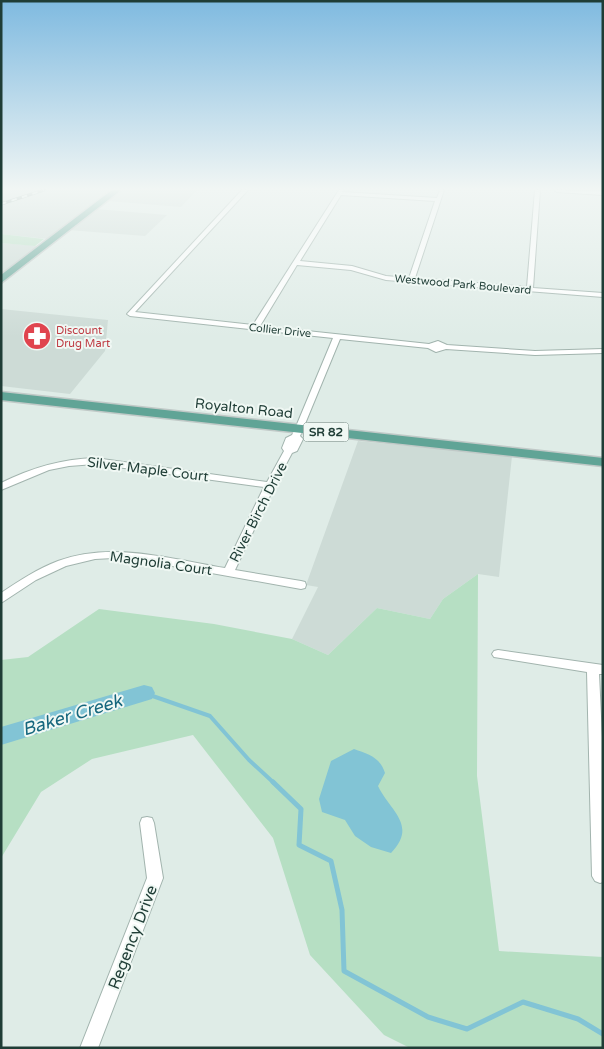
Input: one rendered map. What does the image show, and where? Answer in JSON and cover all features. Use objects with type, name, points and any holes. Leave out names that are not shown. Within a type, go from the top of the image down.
[{"type":"main road","points":[[1,280],[54,239]]},
{"type":"main road","name":"Royalton Road","points":[[1,396],[297,433],[603,462]]},
{"type":"street","name":"Collier Drive","points":[[200,239],[130,314],[430,346],[438,343],[445,348],[528,353],[603,351]]},
{"type":"street","points":[[255,328],[311,239]]},
{"type":"street","points":[[411,280],[425,239]]},
{"type":"street","points":[[530,290],[534,239]]},
{"type":"street","name":"Westwood Park Boulevard","points":[[296,263],[352,268],[386,278],[603,295]]},
{"type":"street","points":[[297,433],[337,337]]},
{"type":"street","name":"River Birch Drive","points":[[228,573],[270,485],[289,451],[286,448],[290,438],[297,433]]},
{"type":"street","name":"Silver Maple Court","points":[[1,487],[44,467],[71,462],[95,461],[270,485]]},
{"type":"street","name":"Magnolia Court","points":[[1,599],[49,568],[95,556],[133,556],[301,585]]},
{"type":"street","points":[[498,654],[598,669],[600,876]]},
{"type":"street","name":"Regency Drive","points":[[89,1048],[155,878],[147,823]]},
{"type":"shaded area","points":[[1,243],[40,246],[1,276]]},
{"type":"shaded area","points":[[1,309],[108,320],[105,351],[70,394],[1,386]]},
{"type":"shaded area","points":[[358,441],[512,456],[499,577],[478,574],[443,599],[430,619],[377,608],[328,655],[292,639],[318,587],[306,585]]},
{"type":"green space","points":[[1,239],[44,239],[35,246],[1,243]]},
{"type":"green space","points":[[478,574],[477,776],[499,951],[603,957],[603,1048],[410,1048],[384,1035],[310,955],[273,838],[193,735],[92,759],[41,792],[1,858],[1,660],[28,657],[99,609],[214,624],[292,639],[328,655],[377,608],[430,619],[443,599]]},
{"type":"water","points":[[354,749],[377,760],[385,773],[378,786],[395,811],[402,826],[399,843],[391,853],[371,847],[355,836],[345,820],[322,812],[319,799],[331,761]]},
{"type":"waterway","points":[[144,693],[210,716],[249,760],[274,783]]},
{"type":"waterway","name":"Baker Creek","points":[[1,736],[144,693]]},
{"type":"waterway","points":[[273,782],[301,809],[299,845],[331,861],[342,910],[344,971],[428,1017],[467,1029],[523,1002],[578,1019],[603,1034]]},
{"type":"place","name":"Discount Drug Mart","points":[[37,336]]}]
